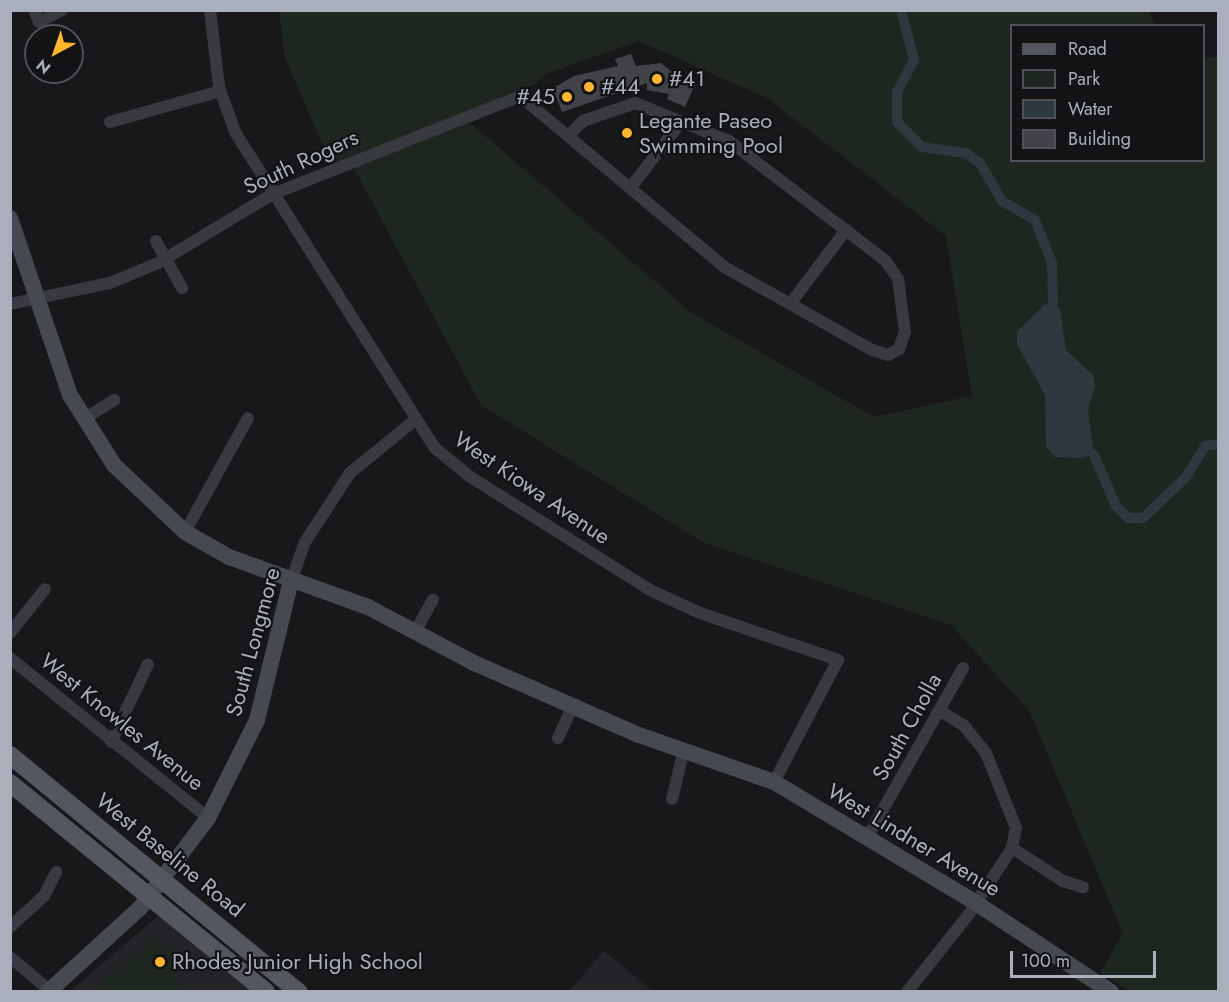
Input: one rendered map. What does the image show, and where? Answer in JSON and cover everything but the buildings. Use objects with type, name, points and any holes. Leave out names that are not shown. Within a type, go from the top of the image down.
[{"type":"main road","name":"West Baseline Road","points":[[10,755],[299,992]]},
{"type":"main road","name":"West Baseline Road","points":[[10,783],[266,992]]},
{"type":"street","points":[[37,16],[63,10]]},
{"type":"street","name":"West Kiowa Avenue","points":[[210,10],[220,91],[235,132],[415,420],[435,448],[469,476],[650,590],[700,613],[838,660],[774,782]]},
{"type":"street","points":[[110,122],[220,91]]},
{"type":"street","name":"South Rogers","points":[[10,304],[110,283],[165,259],[273,194],[520,96],[570,134],[726,268],[872,350],[888,355],[899,349],[905,332],[898,279],[886,261],[729,141],[635,102],[583,121],[570,134]]},
{"type":"street","points":[[631,187],[681,122]]},
{"type":"street","name":"West Lindner Avenue","points":[[10,218],[39,298],[62,378],[84,419],[114,465],[185,531],[230,557],[368,608],[573,706],[774,782],[868,836],[976,903],[1111,992]]},
{"type":"street","points":[[790,304],[846,230]]},
{"type":"street","points":[[156,241],[182,288]]},
{"type":"street","points":[[84,419],[114,400]]},
{"type":"street","points":[[185,531],[248,418]]},
{"type":"street","name":"South Longmore","points":[[48,991],[150,897],[208,818],[257,720],[291,581],[305,542],[350,473],[415,420]]},
{"type":"street","points":[[10,633],[45,589]]},
{"type":"street","points":[[415,632],[433,600]]},
{"type":"street","name":"West Knowles Avenue","points":[[10,658],[111,742],[208,818]]},
{"type":"street","points":[[111,742],[148,664]]},
{"type":"street","name":"South Cholla","points":[[868,836],[941,711],[963,668]]},
{"type":"street","points":[[558,738],[573,706]]},
{"type":"street","points":[[907,992],[976,903],[1012,848],[1016,828],[1013,814],[986,753],[969,731],[941,711]]},
{"type":"street","points":[[672,799],[684,749]]},
{"type":"street","points":[[1012,848],[1062,881],[1083,887]]},
{"type":"street","points":[[10,927],[44,896],[56,872]]},
{"type":"street","points":[[10,957],[48,991]]},
{"type":"shaded area","name":"Rhodes Junior High School","points":[[157,917],[163,918],[253,992],[69,992]]},
{"type":"shaded area","points":[[604,951],[653,991],[569,991]]},
{"type":"green space","points":[[279,11],[1148,11],[1154,24],[1010,24],[1010,162],[1205,162],[1205,58],[1218,56],[1218,991],[1130,991],[1100,973],[1123,934],[1030,712],[951,625],[704,543],[481,405],[350,161],[333,168],[285,58]],"holes":[[[639,41],[767,98],[946,236],[972,396],[874,417],[692,313],[463,117],[520,96],[548,73]]]},
{"type":"green space","points":[[156,937],[171,954],[182,991],[92,991]]},
{"type":"water","points":[[1053,303],[1060,309],[1066,350],[1093,375],[1095,386],[1088,410],[1094,455],[1079,458],[1054,457],[1046,446],[1045,395],[1017,344],[1017,332],[1044,305]]},
{"type":"waterway","points":[[901,10],[914,60],[897,92],[897,122],[922,147],[966,153],[980,163],[1002,201],[1035,220],[1052,263],[1053,303]]},
{"type":"waterway","points":[[1094,455],[1116,506],[1129,518],[1143,518],[1186,477],[1205,446],[1218,444]]},
{"type":"place","name":"#41","points":[[657,79]]},
{"type":"place","name":"#44","points":[[589,87]]},
{"type":"place","name":"#45","points":[[567,97]]},
{"type":"place","name":"Legante Paseo Swimming Pool","points":[[627,133]]},
{"type":"place","name":"Rhodes Junior High School","points":[[160,962]]}]
